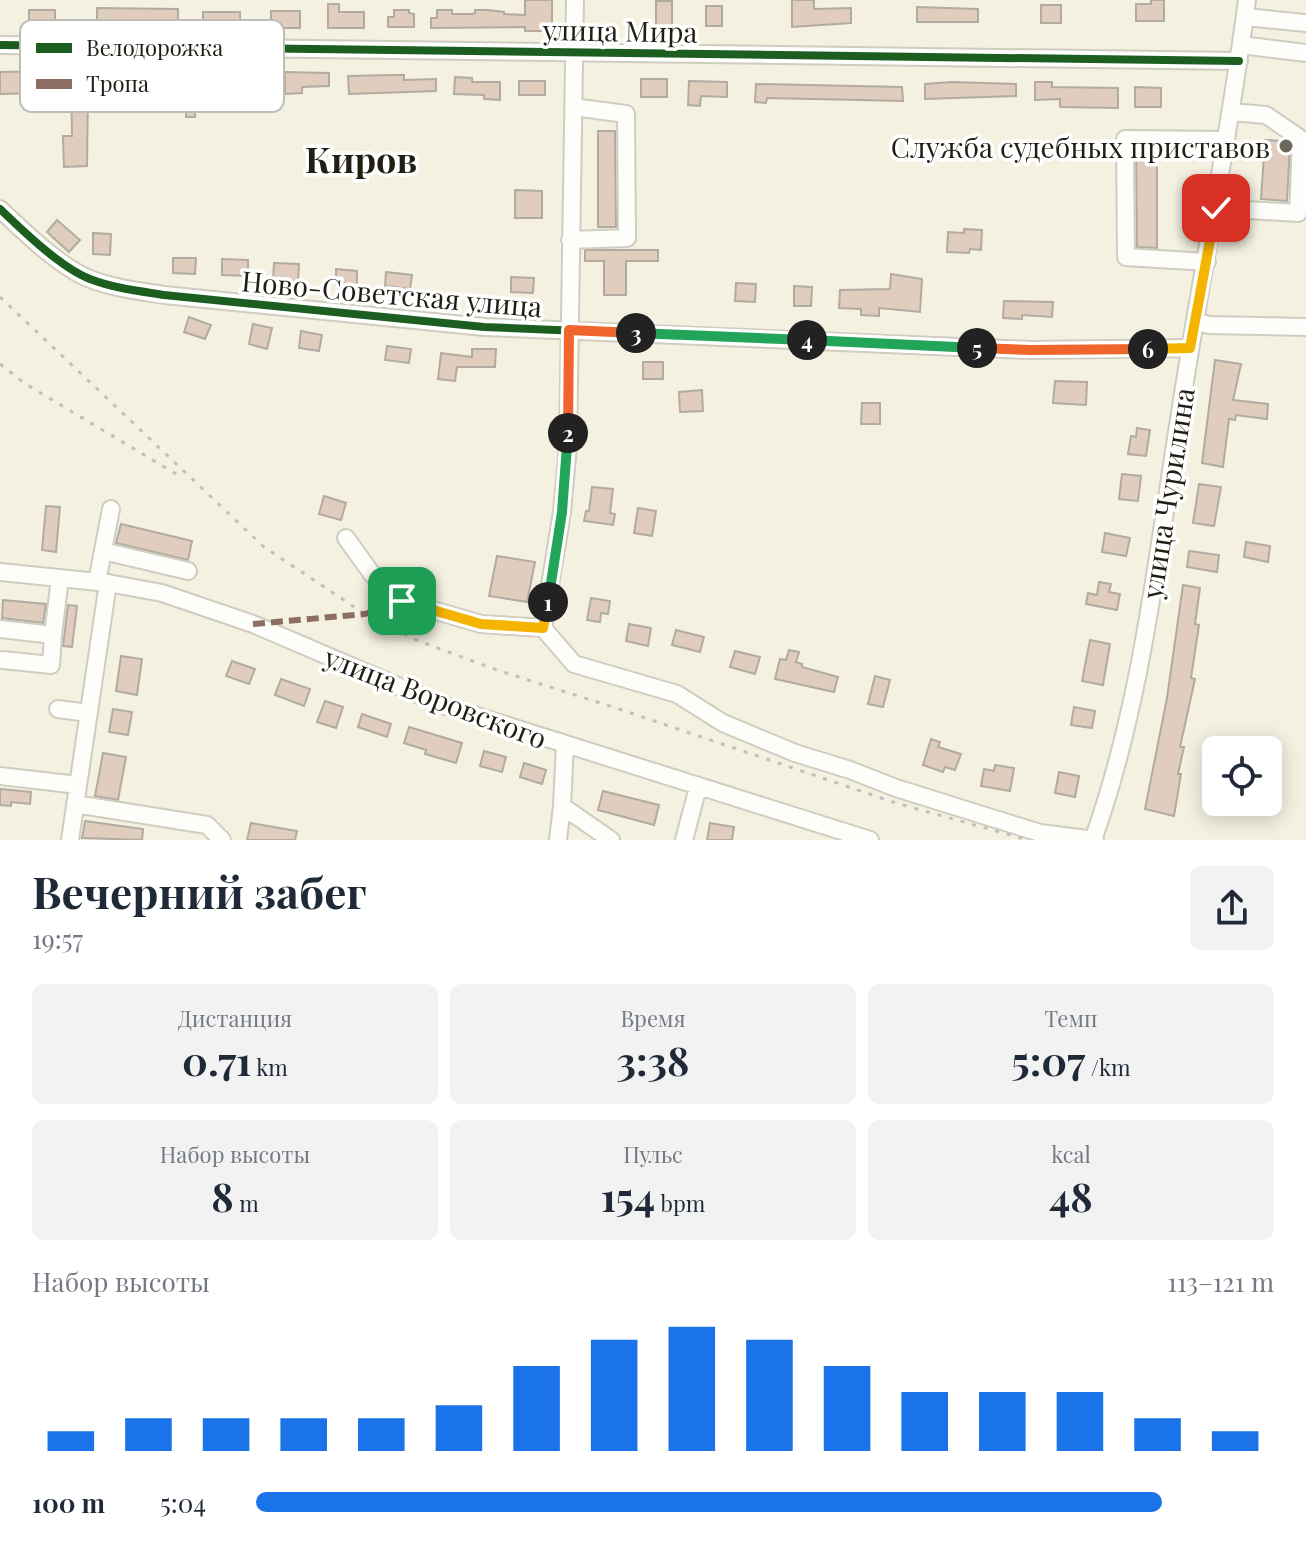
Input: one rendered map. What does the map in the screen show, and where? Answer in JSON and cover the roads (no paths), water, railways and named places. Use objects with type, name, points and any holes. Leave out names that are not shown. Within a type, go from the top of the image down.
[{"type":"street","points":[[543,628],[562,512],[568,446],[575,0]]},
{"type":"street","points":[[1246,8],[1306,23]]},
{"type":"street","name":"улица Чурилина","points":[[1094,840],[1108,796],[1143,644],[1246,8]]},
{"type":"street","name":"улица Мира","points":[[0,45],[20,45]]},
{"type":"street","name":"улица Мира","points":[[284,48],[1306,53]]},
{"type":"street","points":[[570,240],[627,238],[626,114],[573,107]]},
{"type":"street","points":[[1216,208],[1298,213],[1301,139],[1266,115],[1231,112]]},
{"type":"street","points":[[1207,262],[1126,257],[1125,139],[1226,140]]},
{"type":"street","name":"Ново-Советская улица","points":[[0,209],[31,240],[86,278],[115,287],[164,295],[484,327],[1031,350],[1190,348]]},
{"type":"street","points":[[1197,322],[1209,325],[1306,327]]},
{"type":"street","points":[[70,840],[103,582],[103,551],[111,509]]},
{"type":"street","points":[[346,538],[372,574],[402,601],[481,624],[543,628],[574,664],[677,694],[723,723],[795,753],[1040,833],[1094,840]]},
{"type":"street","points":[[103,551],[188,571]]},
{"type":"street","name":"улица Воровского","points":[[0,572],[103,582],[162,593],[253,624],[442,705],[870,840]]},
{"type":"street","points":[[3,660],[51,665],[60,578]]},
{"type":"street","points":[[0,629],[53,635]]},
{"type":"street","points":[[58,709],[88,713]]},
{"type":"street","points":[[558,840],[565,745]]},
{"type":"street","points":[[0,776],[78,785]]},
{"type":"street","points":[[684,840],[698,787]]},
{"type":"street","points":[[75,804],[207,825],[222,840]]},
{"type":"street","points":[[562,806],[611,840]]},
{"type":"railway","points":[[0,297],[264,547],[365,614],[416,640],[497,670],[896,803],[1028,840]]},
{"type":"railway","points":[[0,364],[24,383],[176,474]]},
{"type":"place","name":"Служба судебных приставов","points":[[1286,146]]},
{"type":"district","name":"Киров","points":[[361,158]]}]
